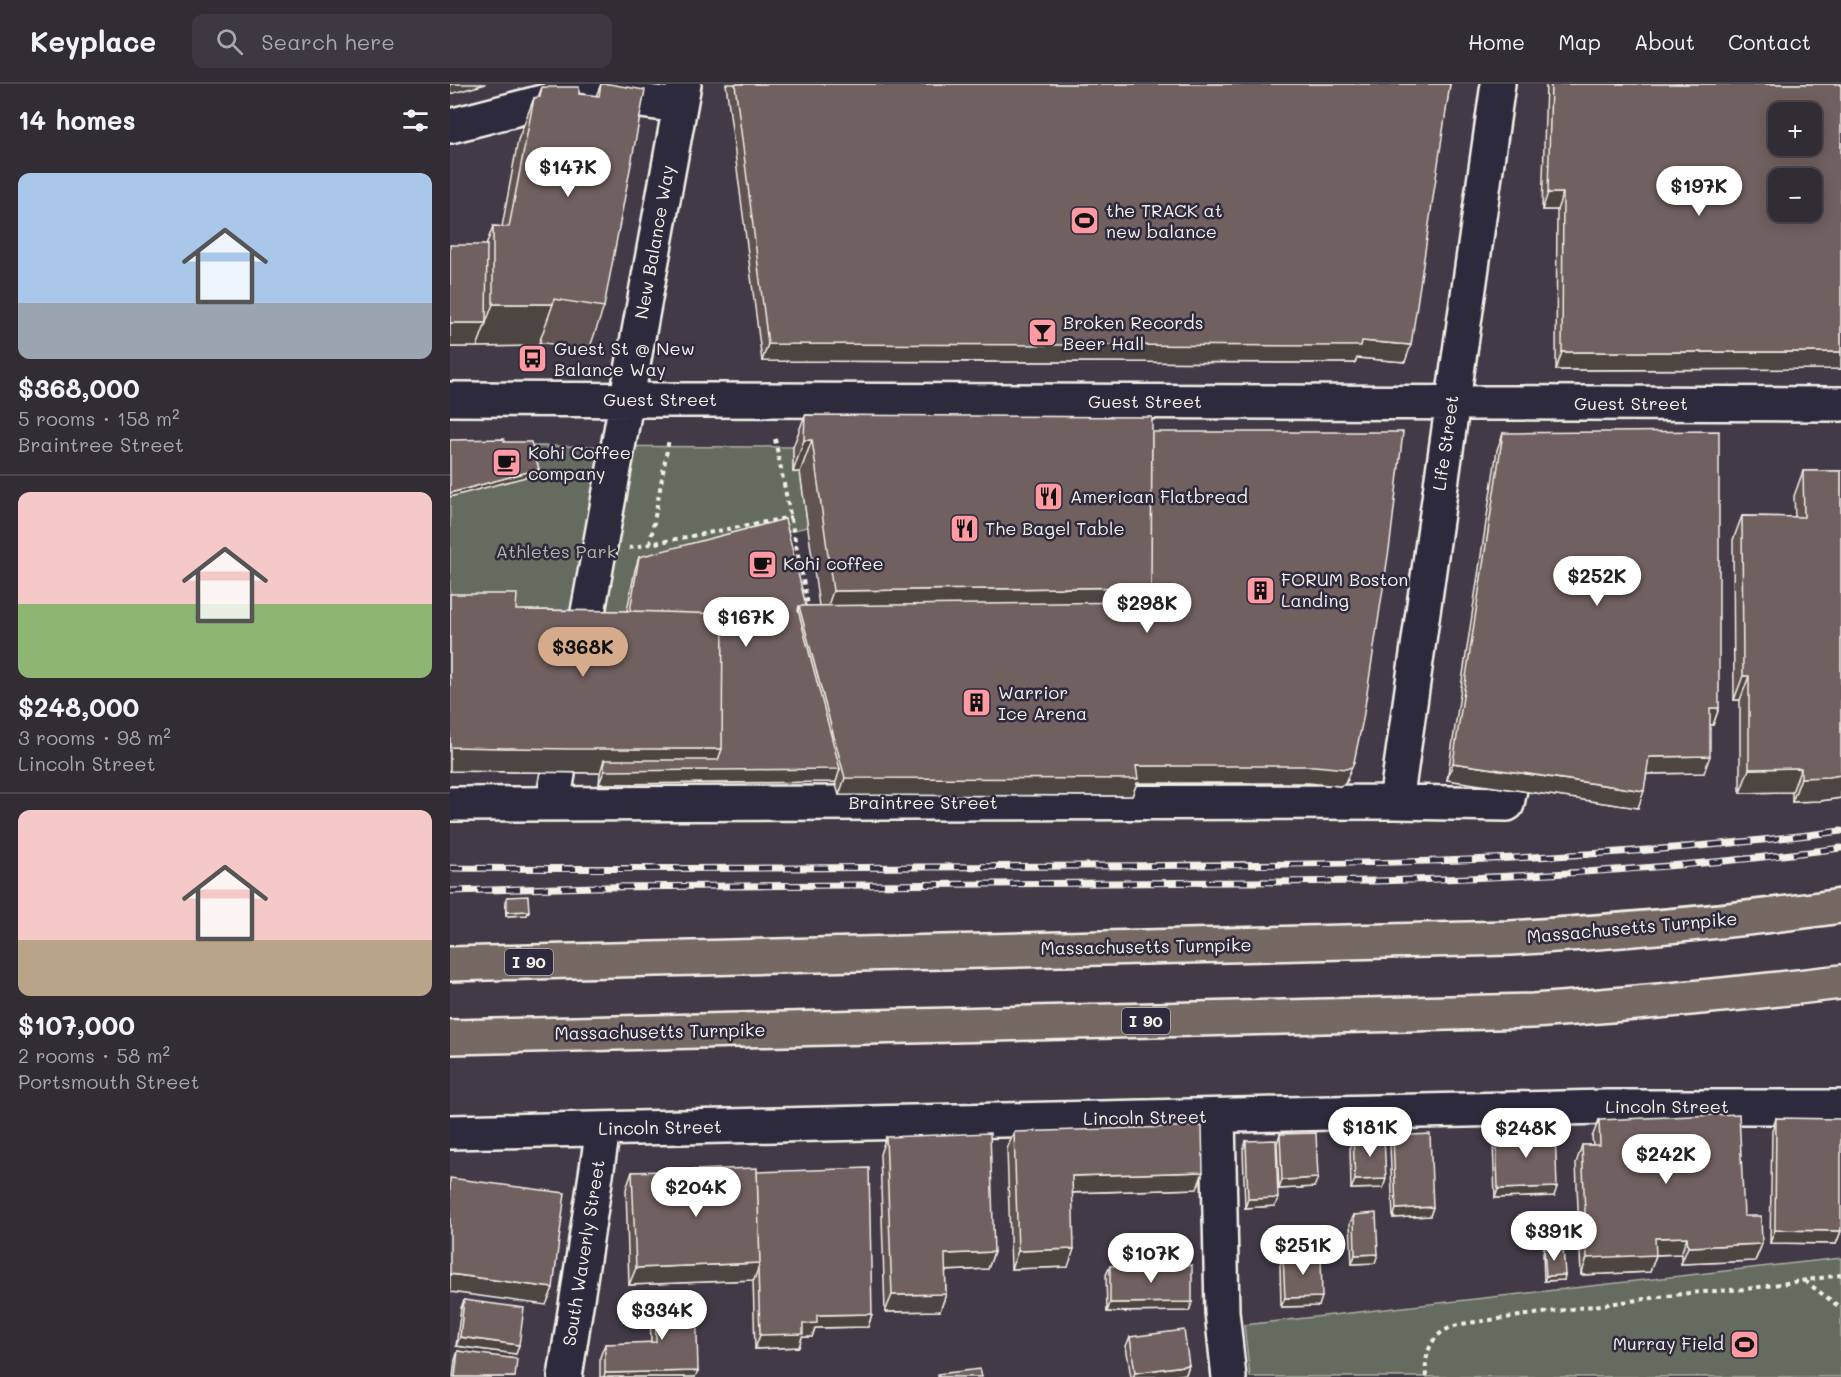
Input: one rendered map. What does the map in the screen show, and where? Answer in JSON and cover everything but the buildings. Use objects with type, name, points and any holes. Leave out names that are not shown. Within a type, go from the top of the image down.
[{"type":"highway","name":"Massachusetts Turnpike","points":[[450,964],[1510,938],[1612,932],[1841,906]]},
{"type":"highway","name":"Massachusetts Turnpike","points":[[450,1036],[1533,1011],[1650,1003],[1841,982]]},
{"type":"street","name":"Life Street","points":[[1396,802],[1498,84]]},
{"type":"street","points":[[450,126],[577,93],[682,95]]},
{"type":"street","name":"New Balance Way","points":[[584,634],[682,95]]},
{"type":"street","name":"Guest Street","points":[[450,399],[1841,404]]},
{"type":"street","name":"Braintree Street","points":[[450,804],[556,788],[1507,804],[1510,789]]},
{"type":"street","name":"Lincoln Street","points":[[450,1132],[1607,1107],[1841,1107]]},
{"type":"street","points":[[1218,1116],[1222,1312],[1229,1377]]},
{"type":"street","name":"South Waverly Street","points":[[565,1377],[603,1129]]},
{"type":"path","points":[[650,544],[669,439]]},
{"type":"path","points":[[776,439],[809,611]]},
{"type":"path","points":[[599,554],[791,517]]},
{"type":"path","points":[[1426,1377],[1427,1354],[1430,1346],[1439,1334],[1452,1326],[1689,1293],[1746,1289],[1841,1275]]},
{"type":"path","points":[[1804,1280],[1841,1308]]},
{"type":"green space","name":"Athletes Park","points":[[530,446],[793,447],[793,471],[800,472],[808,527],[780,533],[623,635],[450,618],[450,497]]},
{"type":"green space","points":[[1841,1258],[1841,1377],[1250,1377],[1244,1325]]},
{"type":"railway","points":[[450,868],[1175,866],[1366,863],[1651,850],[1841,831]]},
{"type":"railway","points":[[450,891],[597,887],[1377,881],[1552,874],[1668,866],[1841,848]]},
{"type":"place","name":"the TRACK at new balance","points":[[1085,221]]},
{"type":"place","name":"Broken Records Beer Hall","points":[[1042,333]]},
{"type":"place","name":"Guest St @ New Balance Way","points":[[533,359]]},
{"type":"place","name":"Kohi Coffee company","points":[[507,463]]},
{"type":"place","name":"American Flatbread","points":[[1049,497]]},
{"type":"place","name":"The Bagel Table","points":[[964,529]]},
{"type":"place","name":"Kohi coffee","points":[[762,564]]},
{"type":"place","name":"FORUM Boston Landing","points":[[1260,590]]},
{"type":"place","name":"Warrior Ice Arena","points":[[977,703]]},
{"type":"place","name":"Murray Field","points":[[1745,1344]]}]
